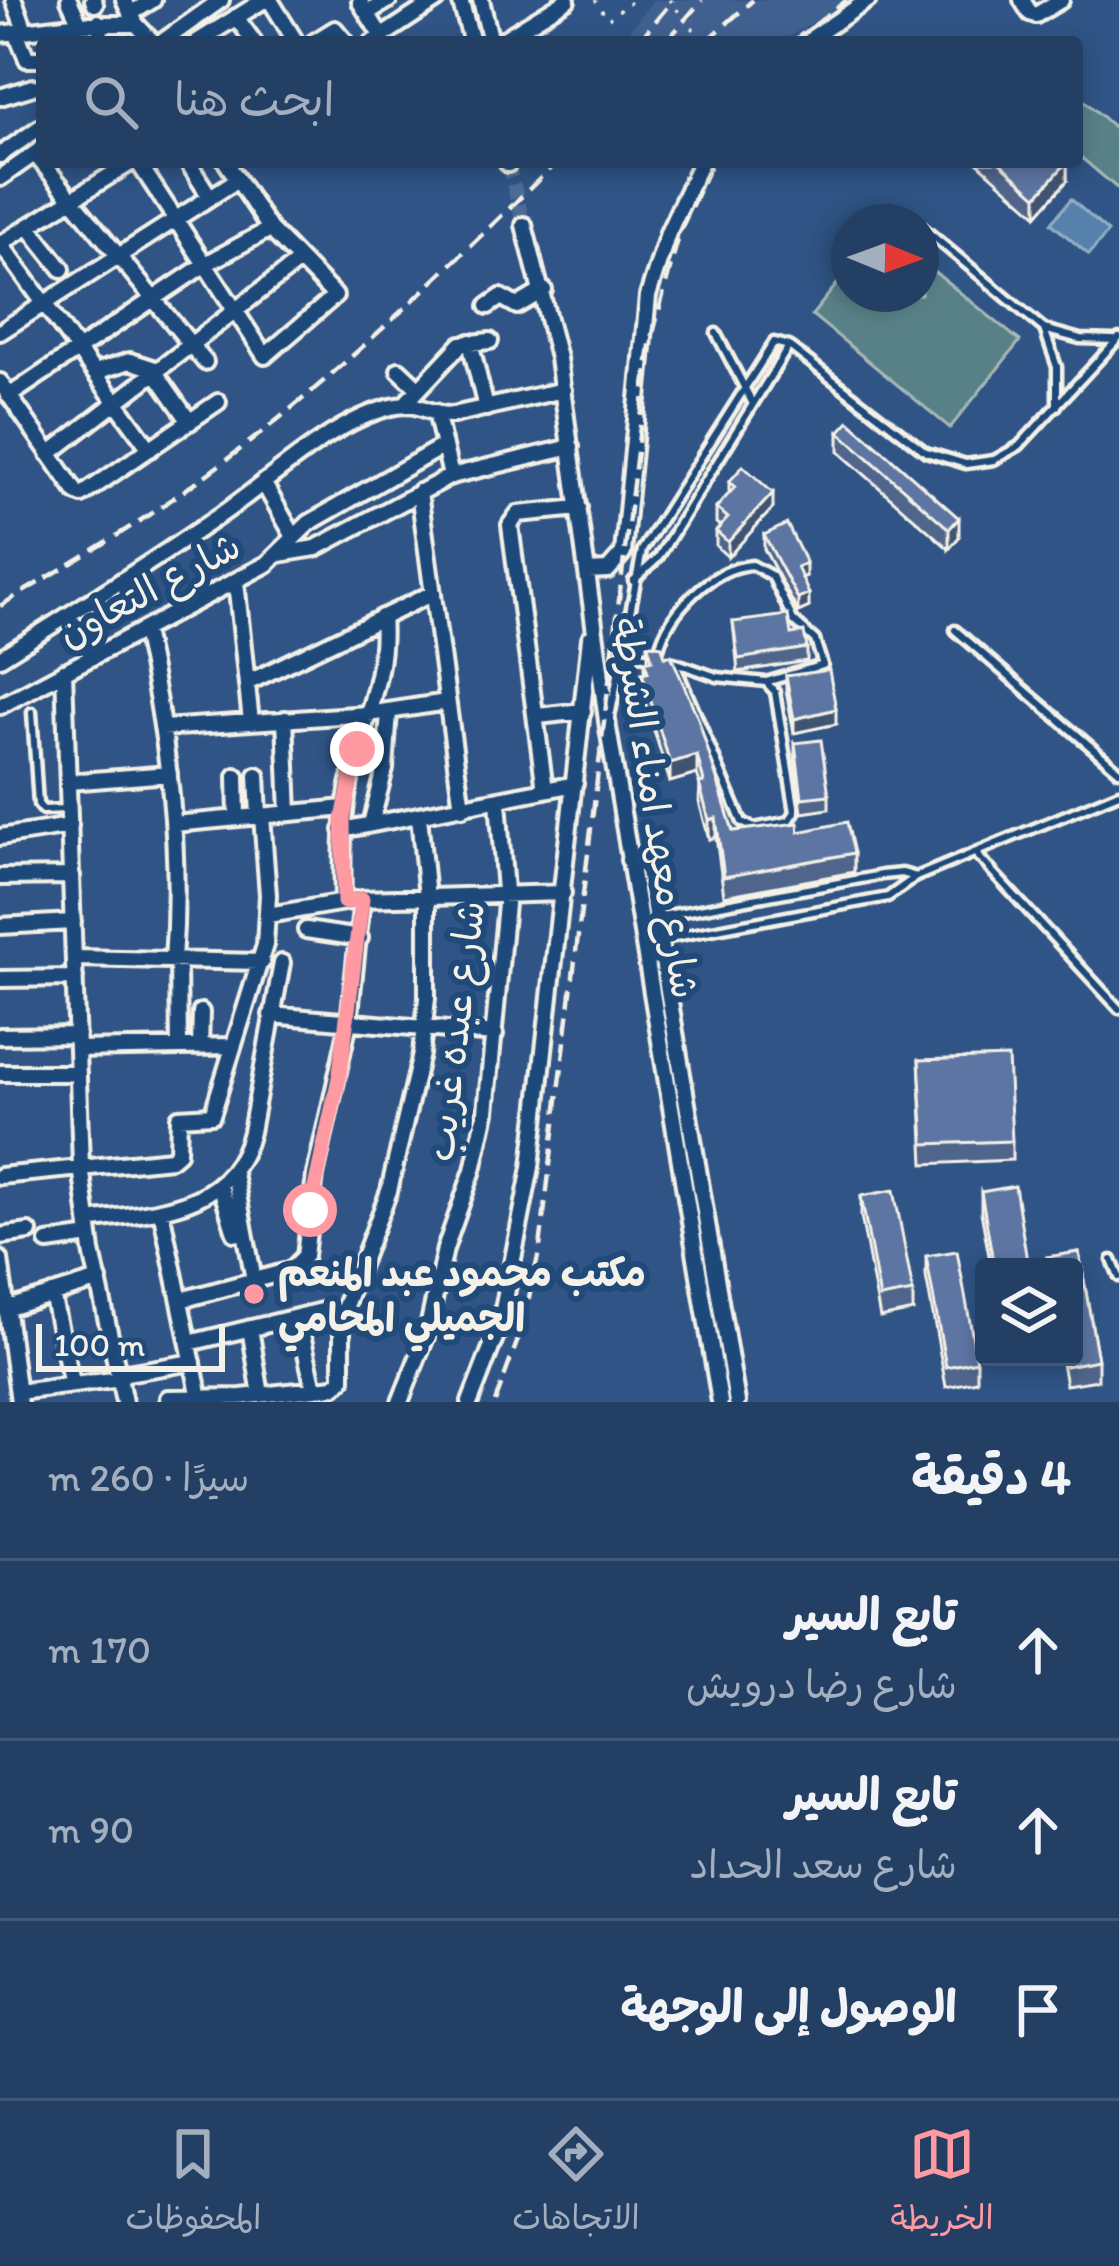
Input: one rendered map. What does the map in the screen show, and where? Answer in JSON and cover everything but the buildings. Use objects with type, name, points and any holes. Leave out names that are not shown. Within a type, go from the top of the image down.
[{"type":"street","points":[[0,3],[11,0],[14,32],[28,61],[36,60]]},
{"type":"street","points":[[14,32],[98,22],[153,0]]},
{"type":"street","points":[[164,36],[202,6],[221,0]]},
{"type":"street","points":[[210,36],[267,0],[292,36]]},
{"type":"street","points":[[377,36],[364,7],[389,0]]},
{"type":"street","points":[[383,36],[437,0]]},
{"type":"street","points":[[460,0],[470,36]]},
{"type":"street","points":[[505,36],[567,0]]},
{"type":"street","points":[[815,36],[868,0]]},
{"type":"street","points":[[1022,0],[1033,15],[1061,0]]},
{"type":"street","points":[[80,24],[83,2]]},
{"type":"street","points":[[487,3],[494,36]]},
{"type":"street","points":[[130,12],[152,36]]},
{"type":"street","points":[[236,17],[250,36]]},
{"type":"street","points":[[98,22],[102,36]]},
{"type":"street","points":[[0,97],[33,87]]},
{"type":"street","points":[[0,155],[36,130]]},
{"type":"street","points":[[0,178],[36,152]]},
{"type":"street","points":[[50,168],[205,362]]},
{"type":"street","points":[[125,168],[0,243],[150,448]]},
{"type":"street","points":[[139,168],[260,352],[267,355],[334,299],[333,292],[270,229],[230,168]]},
{"type":"street","points":[[192,168],[210,197]]},
{"type":"street","points":[[586,571],[608,570],[623,554],[648,296],[668,232],[698,168]]},
{"type":"street","points":[[0,332],[237,180]]},
{"type":"street","name":"شارع معهد امناء الشرطة","points":[[524,225],[544,290],[563,390],[608,728],[719,1402]]},
{"type":"street","points":[[28,226],[62,269]]},
{"type":"street","points":[[218,402],[82,495],[4,389],[78,350],[204,265],[270,229]]},
{"type":"street","points":[[49,454],[298,262]]},
{"type":"street","points":[[488,306],[501,297],[517,306],[544,290]]},
{"type":"street","points":[[404,404],[461,344],[490,341]]},
{"type":"street","points":[[470,343],[486,408]]},
{"type":"street","points":[[95,372],[130,362],[156,371],[190,422]]},
{"type":"street","points":[[399,370],[419,389]]},
{"type":"street","points":[[0,658],[343,428],[373,413],[404,404],[423,405],[447,416],[563,390]]},
{"type":"street","points":[[436,412],[451,476]]},
{"type":"street","name":"شارع التعاون","points":[[0,706],[236,580],[279,554],[293,535],[346,500],[443,446]]},
{"type":"street","points":[[279,554],[316,548],[451,476],[571,447]]},
{"type":"street","points":[[264,484],[293,535]]},
{"type":"street","points":[[419,492],[462,808]]},
{"type":"street","points":[[545,790],[511,520],[518,514],[579,508]]},
{"type":"street","points":[[236,580],[251,722]]},
{"type":"street","points":[[247,682],[433,593]]},
{"type":"street","points":[[69,615],[92,657]]},
{"type":"street","points":[[470,1402],[495,1346],[531,1167],[592,615]]},
{"type":"street","points":[[344,902],[342,830],[384,654],[382,617]]},
{"type":"street","points":[[144,632],[163,728],[174,824],[179,1047]]},
{"type":"street","points":[[64,671],[81,1166],[124,1402]]},
{"type":"street","points":[[163,728],[368,714],[447,702]]},
{"type":"street","points":[[371,824],[385,769],[389,711]]},
{"type":"street","points":[[538,716],[583,711]]},
{"type":"street","points":[[285,719],[289,813]]},
{"type":"street","points":[[68,782],[169,774]]},
{"type":"street","points":[[0,1176],[176,1157],[178,1119],[212,1115],[262,962],[268,915],[257,775]]},
{"type":"street","points":[[236,776],[237,818]]},
{"type":"street","points":[[342,830],[575,784]]},
{"type":"street","name":"شارع عبده غريب","points":[[400,1402],[426,1336],[445,1249],[473,1170],[486,1112],[506,894],[498,801]]},
{"type":"street","points":[[174,824],[345,808]]},
{"type":"street","points":[[168,1398],[261,1395],[334,1387],[342,1380],[342,1314],[405,1138],[425,1028],[427,897],[419,816]]},
{"type":"street","points":[[0,837],[70,818]]},
{"type":"street","points":[[629,860],[646,866],[661,940],[737,1402]]},
{"type":"street","points":[[0,877],[72,876]]},
{"type":"street","points":[[268,915],[362,899],[563,893]]},
{"type":"street","points":[[181,1300],[291,1270],[302,1262],[315,1175],[349,1022],[362,899]]},
{"type":"street","points":[[0,926],[73,922]]},
{"type":"street","points":[[306,930],[360,938]]},
{"type":"street","points":[[75,958],[262,962]]},
{"type":"street","points":[[48,1242],[200,1198],[234,1173],[251,1132],[282,963]]},
{"type":"street","points":[[0,979],[75,978]]},
{"type":"street","points":[[200,1047],[201,1012]]},
{"type":"street","points":[[271,1015],[495,1034]]},
{"type":"street","points":[[0,1036],[232,1046]]},
{"type":"street","points":[[0,1073],[77,1073]]},
{"type":"street","points":[[234,1173],[254,1280]]},
{"type":"street","points":[[220,1185],[235,1233],[245,1234]]},
{"type":"street","points":[[685,1189],[702,1188]]},
{"type":"street","points":[[160,1210],[200,1398]]},
{"type":"street","points":[[0,1236],[29,1232]]},
{"type":"street","points":[[0,1259],[6,1361],[19,1397],[193,1362]]},
{"type":"street","points":[[4,1316],[99,1280]]},
{"type":"street","points":[[52,1294],[72,1385]]},
{"type":"street","points":[[190,1343],[322,1311],[342,1314]]},
{"type":"street","points":[[298,1316],[314,1389]]},
{"type":"street","points":[[250,1328],[261,1395]]},
{"type":"lane","points":[[939,241],[1044,329],[1080,339],[1118,339]]},
{"type":"lane","points":[[1044,329],[1057,367],[1058,406]]},
{"type":"lane","points":[[716,333],[753,405]]},
{"type":"lane","points":[[608,728],[642,550],[774,342],[789,346],[926,452],[952,462],[980,463],[1007,454],[1118,339]]},
{"type":"lane","points":[[633,581],[658,558],[789,346]]},
{"type":"lane","points":[[618,658],[627,653],[717,677],[766,682],[819,670],[823,665],[815,640],[793,620],[772,576],[752,565],[722,573],[666,623],[656,658]]},
{"type":"lane","points":[[955,630],[1119,771]]},
{"type":"lane","points":[[674,662],[737,815],[754,828],[789,821],[795,812],[779,706],[766,682]]},
{"type":"lane","points":[[32,712],[38,804],[70,818]]},
{"type":"lane","points":[[661,940],[888,896],[916,877],[1119,793]]},
{"type":"lane","points":[[977,855],[1119,1009]]},
{"type":"lane","points":[[656,917],[882,874],[916,877]]},
{"type":"lane","points":[[1112,1260],[1119,1277]]},
{"type":"path","points":[[595,0],[608,19],[633,0]]},
{"type":"path","points":[[669,0],[699,36]]},
{"type":"shaded area","points":[[653,0],[850,0],[790,36],[625,36]]},
{"type":"shaded area","points":[[1071,199],[1108,232],[1089,255],[1051,223]]},
{"type":"green space","points":[[1083,99],[1119,132],[1119,190],[1083,159]]},
{"type":"green space","points":[[939,276],[1020,341],[950,428],[812,315],[831,291],[831,312],[939,312]]},
{"type":"tunnel","points":[[509,168],[524,225]]},
{"type":"railway","points":[[643,36],[673,0]]},
{"type":"railway","points":[[671,36],[702,0]]},
{"type":"railway","points":[[713,36],[753,0]]},
{"type":"railway","points":[[801,36],[847,0]]},
{"type":"railway","points":[[0,606],[137,523],[263,431],[364,345],[551,168]]},
{"type":"railway","points":[[495,1402],[523,1326],[540,1247],[650,345],[680,231],[709,168]]},
{"type":"place","name":"مكتب محمود عبد المنعم الجميلي المحامي","points":[[254,1294]]},
{"type":"route","points":[[310,1210],[340,1073],[357,962],[362,899],[344,902],[341,839],[357,749]]}]
